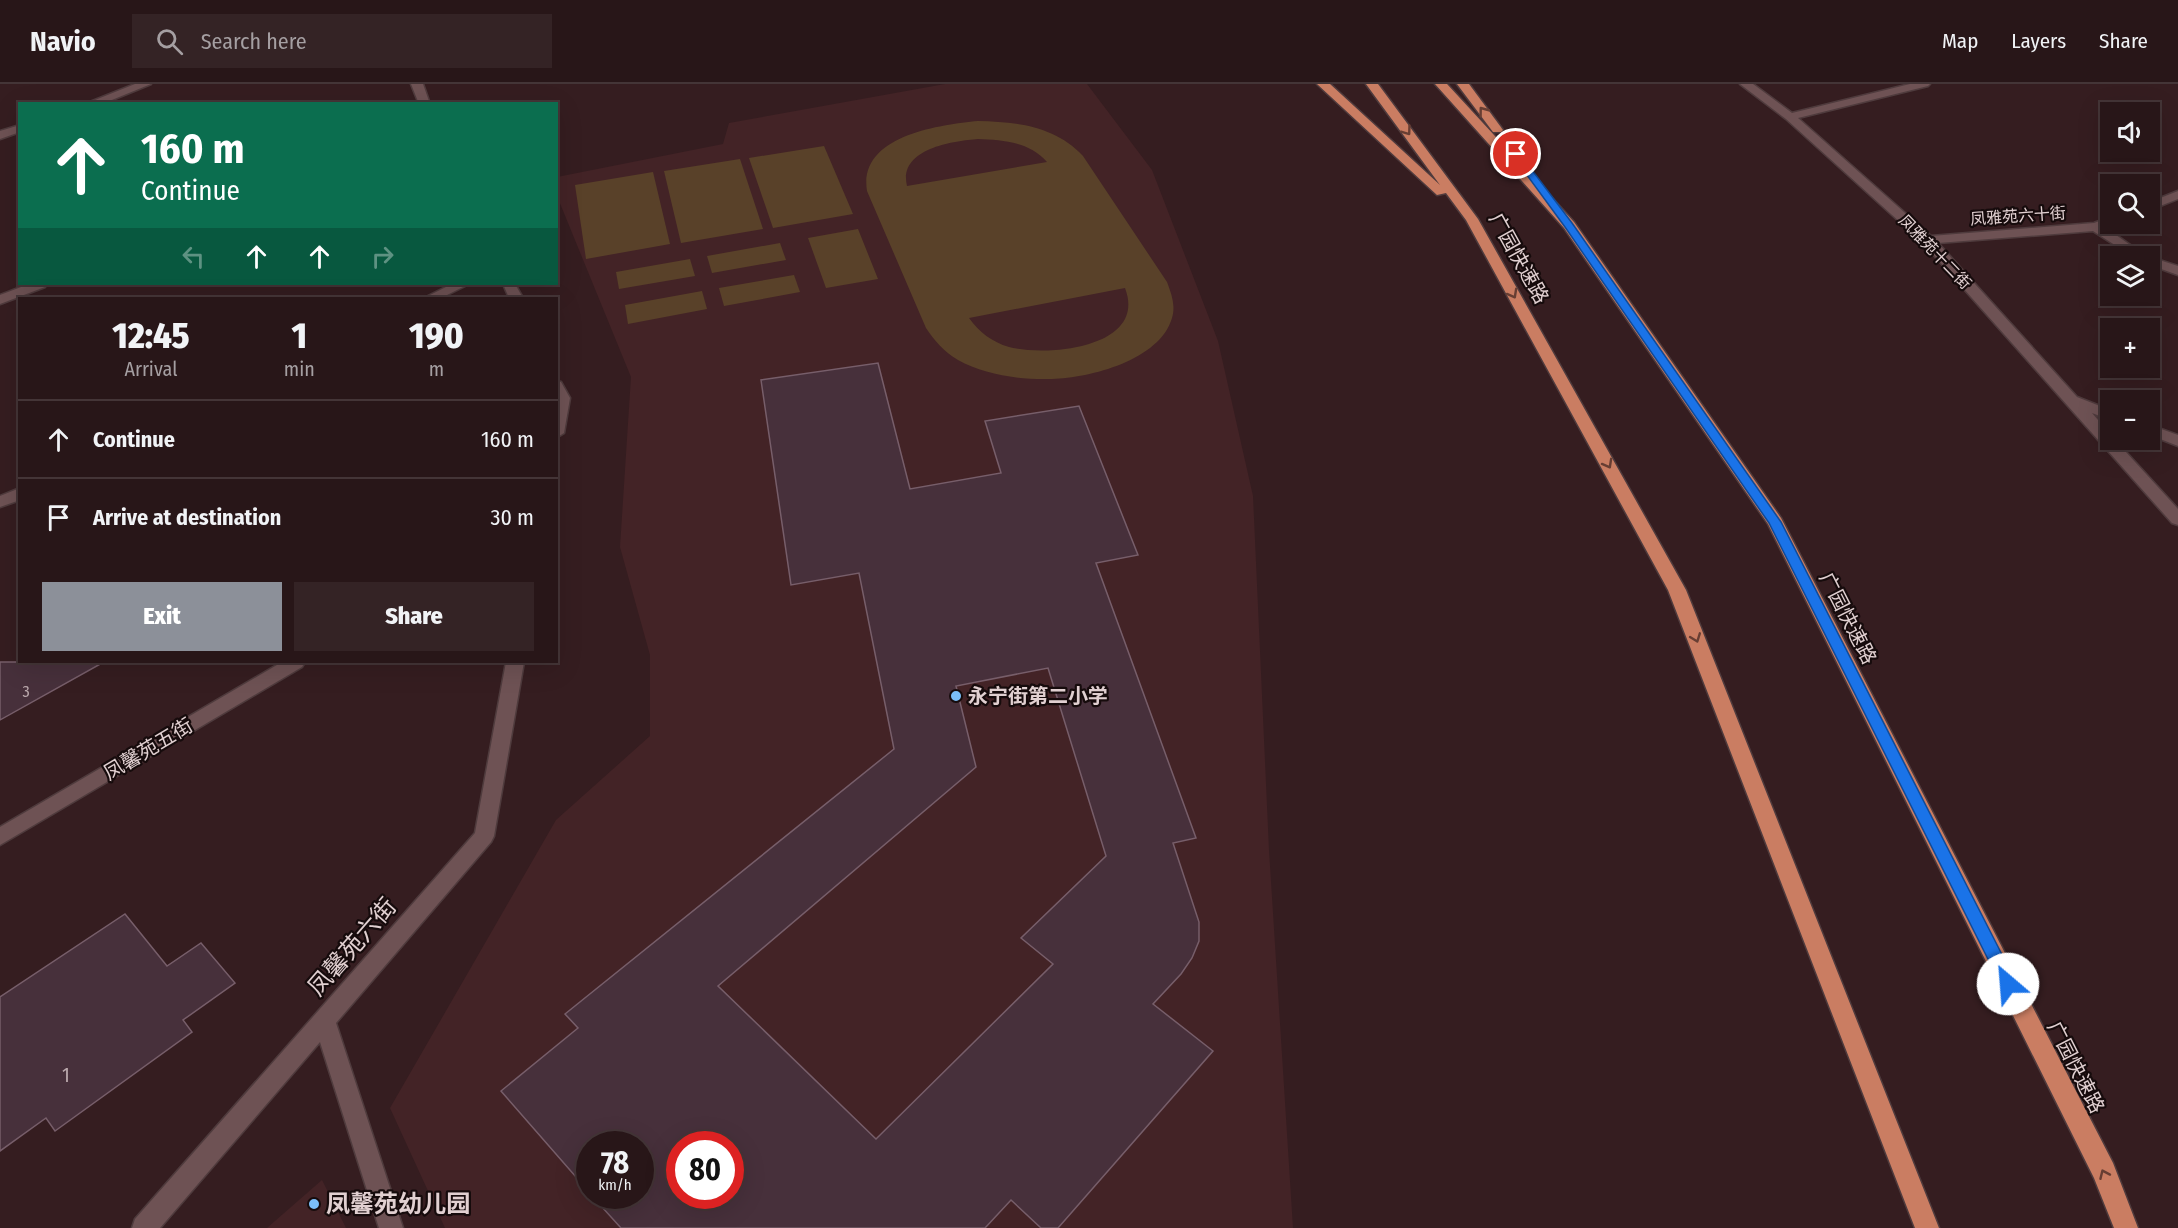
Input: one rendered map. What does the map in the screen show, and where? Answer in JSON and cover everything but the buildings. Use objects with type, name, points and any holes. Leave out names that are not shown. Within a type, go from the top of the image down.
[{"type":"highway","points":[[1323,84],[1472,219]]},
{"type":"highway","name":"广园快速路","points":[[1372,84],[1472,219],[1677,590],[1927,1228]]},
{"type":"highway","name":"广园快速路","points":[[1441,84],[1569,225],[1775,522],[2104,1172],[2126,1228]]},
{"type":"highway","points":[[1462,84],[1569,225]]},
{"type":"lane","points":[[96,102],[145,84]]},
{"type":"lane","points":[[417,84],[424,102]]},
{"type":"lane","name":"凤雅苑十二街","points":[[1746,84],[1790,117],[1928,240],[2178,519]]},
{"type":"lane","points":[[1790,117],[1924,84]]},
{"type":"lane","points":[[0,135],[18,129]]},
{"type":"lane","points":[[2160,202],[2178,195]]},
{"type":"lane","name":"凤雅苑六十街","points":[[1928,240],[2100,225]]},
{"type":"lane","points":[[2096,227],[2125,246]]},
{"type":"lane","points":[[2160,265],[2178,271]]},
{"type":"lane","points":[[0,300],[38,285]]},
{"type":"lane","points":[[433,297],[460,285]]},
{"type":"lane","points":[[558,389],[563,398],[558,423]]},
{"type":"lane","name":"凤雅苑十二街","points":[[2068,398],[2100,411]]},
{"type":"lane","points":[[2160,434],[2178,441]]},
{"type":"lane","points":[[0,502],[18,494]]},
{"type":"lane","name":"凤馨苑五街","points":[[0,837],[294,663]]},
{"type":"lane","name":"凤馨苑六街","points":[[144,1228],[484,836],[515,663]]},
{"type":"lane","points":[[324,1021],[391,1228]]},
{"type":"shaded area","name":"永宁街第二小学","points":[[945,84],[1087,84],[1152,170],[1218,341],[1253,496],[1269,850],[1293,1228],[445,1228],[390,1108],[556,820],[650,736],[650,655],[620,547],[631,377],[558,198],[558,177],[723,144],[729,123]]},
{"type":"shaded area","points":[[978,121],[1021,125],[1048,132],[1072,146],[1083,156],[1167,282],[1172,299],[1172,318],[1165,333],[1154,345],[1122,364],[1104,370],[1068,378],[1040,379],[1004,376],[969,365],[953,357],[936,341],[926,328],[867,191],[868,172],[875,157],[904,137],[923,130]],"holes":[[[978,139],[1016,143],[1033,150],[1047,162],[907,186],[906,173],[911,163],[919,155],[942,145]],[[1125,288],[1128,308],[1122,324],[1108,336],[1090,344],[1068,349],[1026,350],[1009,347],[986,336],[969,318]]]},
{"type":"shaded area","points":[[824,146],[853,214],[773,228],[749,158]]},
{"type":"shaded area","points":[[740,159],[763,229],[681,243],[664,171]]},
{"type":"shaded area","points":[[653,172],[670,244],[586,259],[575,185]]},
{"type":"shaded area","points":[[858,229],[878,279],[826,288],[808,238]]},
{"type":"shaded area","points":[[780,243],[786,260],[712,273],[707,256]]},
{"type":"shaded area","points":[[690,259],[695,276],[619,289],[616,272]]},
{"type":"shaded area","points":[[794,275],[800,292],[724,306],[719,288]]},
{"type":"shaded area","points":[[702,291],[707,309],[628,324],[625,305]]},
{"type":"shaded area","name":"凤馨苑幼儿园","points":[[322,1180],[346,1228],[267,1228]]},
{"type":"place","name":"永宁街第二小学","points":[[956,696]]},
{"type":"place","name":"凤馨苑幼儿园","points":[[314,1204]]},
{"type":"route","points":[[1516,154],[1569,225],[1775,522],[2008,984]]}]
